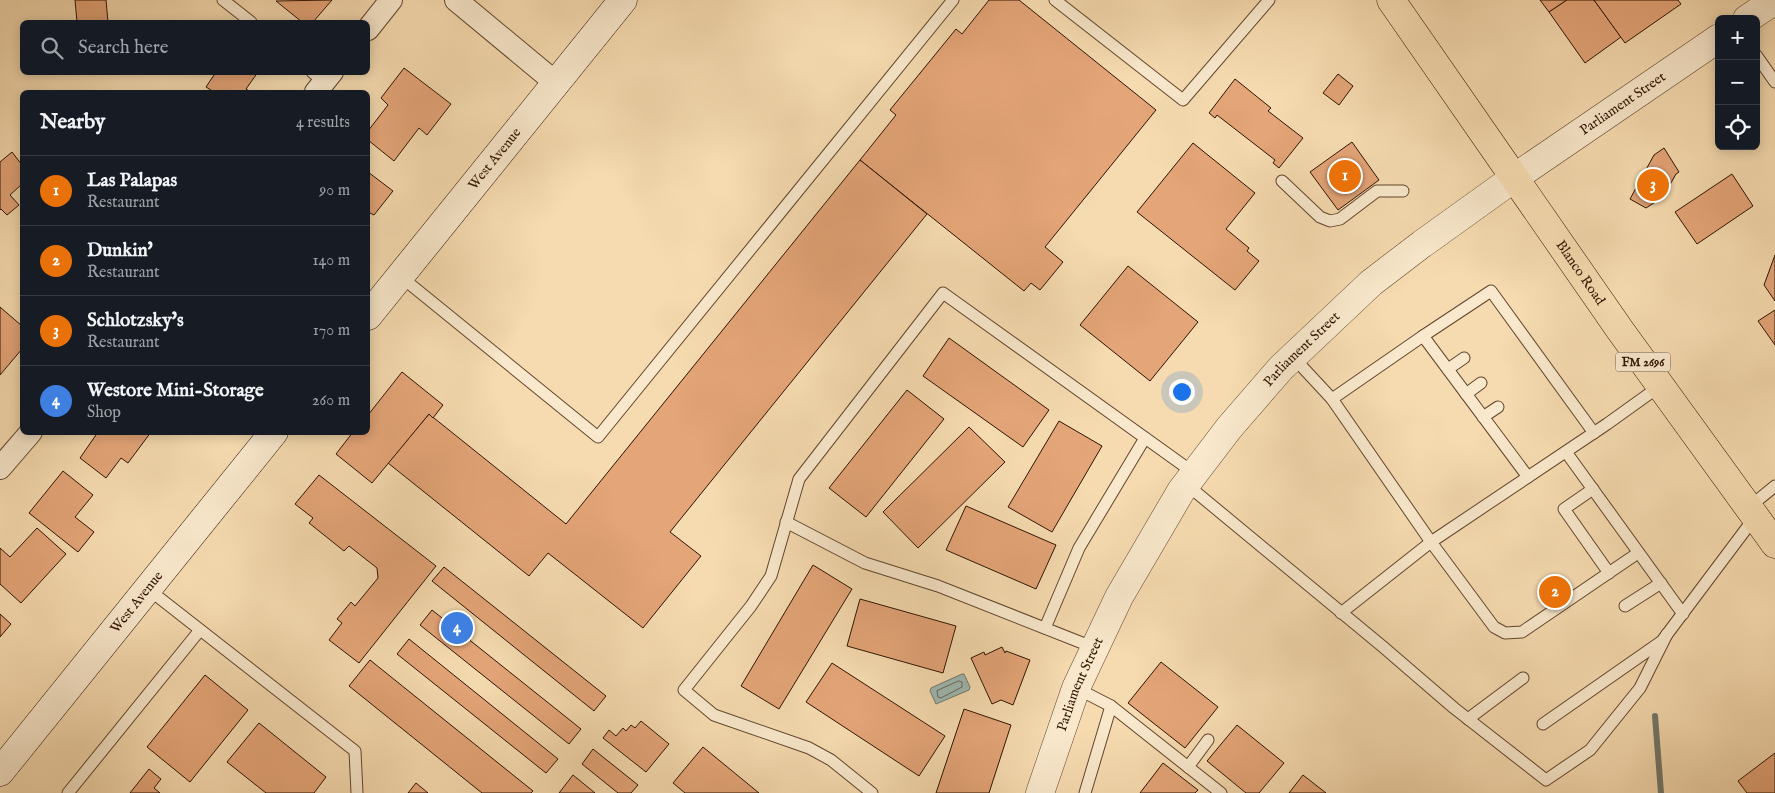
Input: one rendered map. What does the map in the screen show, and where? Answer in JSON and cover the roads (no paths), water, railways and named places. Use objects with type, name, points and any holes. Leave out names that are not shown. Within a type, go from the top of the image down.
[{"type":"main road","name":"Blanco Road","points":[[1391,0],[1660,386],[1775,544]]},
{"type":"street","points":[[370,26],[391,0]]},
{"type":"street","points":[[456,0],[556,83]]},
{"type":"street","name":"West Avenue","points":[[370,314],[623,0]]},
{"type":"street","name":"Parliament Street","points":[[1040,793],[1076,688],[1119,597],[1164,518],[1190,479],[1229,428],[1292,357],[1371,284],[1422,244],[1514,178],[1715,41]]},
{"type":"street","points":[[0,468],[28,435]]},
{"type":"street","name":"West Avenue","points":[[0,772],[272,435]]},
{"type":"lane","points":[[223,0],[248,20]]},
{"type":"lane","points":[[400,276],[598,437],[953,0]]},
{"type":"lane","points":[[1055,0],[1183,100],[1269,0]]},
{"type":"lane","points":[[1760,60],[1775,82]]},
{"type":"lane","points":[[1282,181],[1320,217],[1330,221],[1340,219],[1377,191],[1402,191]]},
{"type":"lane","points":[[1332,400],[1491,291],[1510,324],[1546,375],[1594,433]]},
{"type":"lane","points":[[872,793],[831,760],[809,748],[714,715],[684,690],[751,606],[771,576],[799,479],[943,293],[1170,456],[1190,479],[1342,613],[1468,719],[1546,780],[1590,750],[1640,688],[1667,634]]},
{"type":"lane","points":[[1423,336],[1528,477]]},
{"type":"lane","points":[[1292,357],[1332,400],[1431,542],[1494,627],[1506,633],[1522,632],[1638,553]]},
{"type":"lane","points":[[1448,369],[1464,358]]},
{"type":"lane","points":[[1466,394],[1481,383]]},
{"type":"lane","points":[[1342,613],[1431,542],[1594,433],[1660,386]]},
{"type":"lane","points":[[1483,417],[1498,407]]},
{"type":"lane","points":[[1045,628],[1079,548],[1145,438]]},
{"type":"lane","points":[[1566,452],[1683,614]]},
{"type":"lane","points":[[1543,724],[1662,641],[1683,614],[1752,512],[1775,486]]},
{"type":"lane","points":[[1593,489],[1564,509],[1609,573]]},
{"type":"lane","points":[[786,522],[865,563],[938,586],[1095,648]]},
{"type":"lane","points":[[1625,606],[1661,584]]},
{"type":"lane","points":[[148,589],[355,751],[357,793]]},
{"type":"lane","points":[[68,793],[200,630]]},
{"type":"lane","points":[[1468,719],[1523,678]]},
{"type":"lane","points":[[1076,688],[1112,706],[1221,793]]},
{"type":"lane","points":[[1085,793],[1112,706]]},
{"type":"lane","points":[[1188,767],[1208,740]]},
{"type":"water","points":[[964,674],[970,687],[969,690],[936,704],[930,691],[931,688]]},
{"type":"waterway","points":[[1655,716],[1661,793]]},
{"type":"place","name":"Las Palapas","points":[[1345,176]]},
{"type":"place","name":"Schlotzsky's","points":[[1653,185]]},
{"type":"place","name":"Dunkin'","points":[[1555,592]]},
{"type":"place","name":"Westore Mini-Storage","points":[[457,628]]}]
